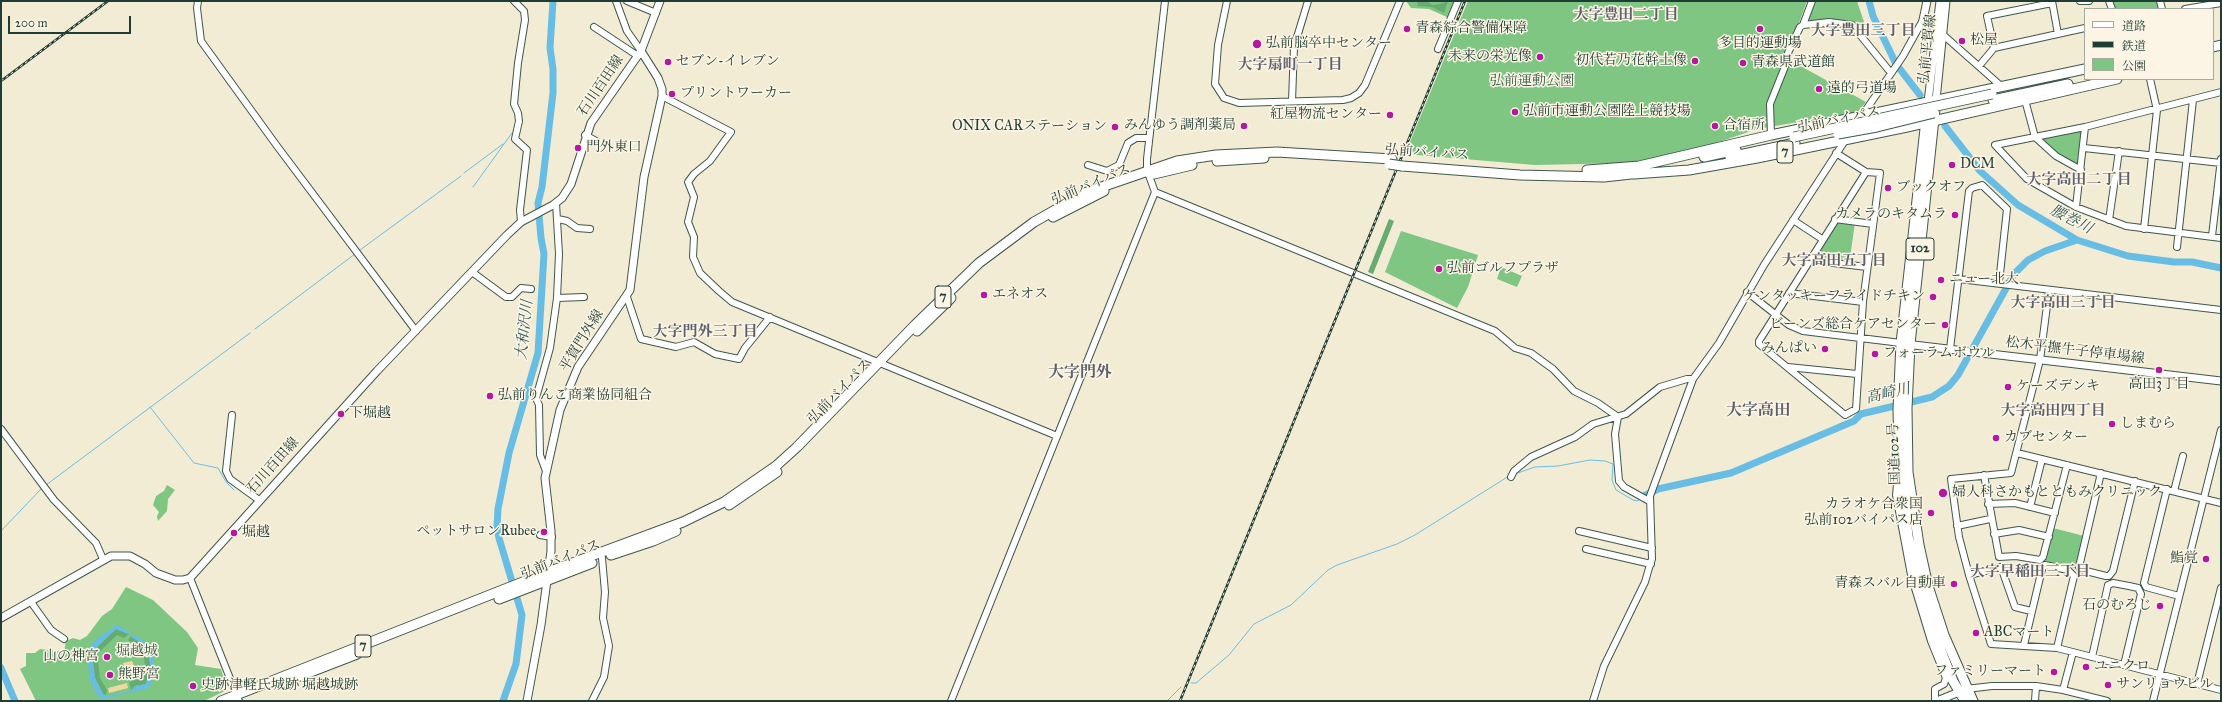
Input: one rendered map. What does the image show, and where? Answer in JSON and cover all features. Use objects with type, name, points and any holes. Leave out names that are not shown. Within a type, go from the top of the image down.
[{"type":"highway","name":"7","points":[[1635,170],[1771,134],[2084,69]]},
{"type":"highway","name":"弘前バイパス","points":[[548,576],[653,541],[719,511],[756,488],[817,436],[949,291],[1010,238],[1062,205],[1087,192],[1148,173],[1181,166],[1241,159],[1276,158],[1390,162],[1520,175],[1604,176],[1794,140],[1993,97],[2084,75]]},
{"type":"highway","name":"弘前バイパス","points":[[1993,97],[2086,80]]},
{"type":"highway","name":"7","points":[[1635,170],[1689,170],[1846,140],[2113,80]]},
{"type":"highway","name":"国道102号","points":[[1932,101],[1906,344],[1899,452],[1908,536],[1917,576],[1929,616],[1951,675],[1972,701]]},
{"type":"highway","name":"弘前バイパス","points":[[238,699],[527,585],[682,522],[724,502],[776,466],[798,447],[882,364]]},
{"type":"highway","name":"国道102号","points":[[1902,409],[1908,472],[1919,545],[1928,586],[1963,690],[1965,701]]},
{"type":"highway","name":"7","points":[[221,701],[238,699]]},
{"type":"main road","name":"石川百田線","points":[[190,578],[259,500],[507,235],[523,221],[554,204],[571,184],[585,135],[597,113],[640,53],[660,1]]},
{"type":"main road","points":[[1927,1],[1922,20],[1937,29]]},
{"type":"main road","name":"弘前平賀線","points":[[1932,101],[1940,1]]},
{"type":"main road","name":"弘前平賀線","points":[[1932,101],[1943,35],[1946,1]]},
{"type":"main road","name":"平賀門外線","points":[[528,701],[548,576],[552,537],[545,489],[546,471],[560,410],[568,388],[590,348],[605,330],[627,297],[632,277],[644,177],[662,96],[662,89],[658,78],[640,53]]},
{"type":"main road","name":"松木平撫牛子停車場線","points":[[1906,344],[2221,380]]},
{"type":"main road","points":[[1,618],[104,559],[119,555],[130,556],[162,576],[183,580],[190,578]]},
{"type":"main road","points":[[1936,701],[1963,690]]},
{"type":"street","points":[[198,1],[197,8],[201,41],[416,331]]},
{"type":"street","points":[[514,1],[524,11],[525,20],[518,63],[514,104],[518,113],[515,139],[527,150],[520,210],[523,221]]},
{"type":"street","points":[[616,1],[627,31],[640,53]]},
{"type":"street","points":[[627,1],[656,13]]},
{"type":"street","points":[[951,701],[1155,192],[1148,173],[1149,138],[1165,1]]},
{"type":"street","points":[[1227,1],[1218,45],[1214,79],[1217,90],[1224,98],[1239,103],[1343,100],[1359,92],[1370,74],[1398,2]]},
{"type":"street","points":[[1292,101],[1294,47],[1300,22],[1308,1]]},
{"type":"street","points":[[1438,49],[1458,1]]},
{"type":"street","points":[[1771,134],[1770,104],[1788,53],[1800,28],[1803,25],[1812,1]]},
{"type":"street","points":[[2080,1],[2089,1]]},
{"type":"street","points":[[1994,48],[1987,16],[2052,2],[2058,34]]},
{"type":"street","points":[[2188,8],[2204,3],[2221,3]]},
{"type":"street","points":[[1593,701],[1604,666],[1645,582],[1650,564],[1652,548],[1650,498],[1652,489],[1693,379],[1718,343],[1747,292],[1792,220],[1900,60],[1922,20]]},
{"type":"street","points":[[1803,25],[1829,22],[1852,25],[1892,71]]},
{"type":"street","points":[[594,27],[640,53]]},
{"type":"street","points":[[1980,66],[1994,48],[2084,28]]},
{"type":"street","points":[[1937,29],[2001,86]]},
{"type":"street","points":[[2144,229],[2157,110],[2150,80]]},
{"type":"street","points":[[2221,92],[2157,110],[2085,127],[1994,145],[2027,179],[2076,207],[2126,226],[2221,238]]},
{"type":"street","points":[[662,96],[731,132],[710,161],[694,174],[688,182],[694,197],[688,222],[694,237],[694,257],[700,273],[732,302],[1057,436]]},
{"type":"street","points":[[2026,100],[2035,137],[2056,156],[2081,170]]},
{"type":"street","points":[[2177,247],[2188,160],[2193,100]]},
{"type":"street","points":[[2076,207],[2084,148],[2085,127]]},
{"type":"street","points":[[585,135],[596,141]]},
{"type":"street","points":[[1088,165],[1107,171],[1120,166],[1128,143],[1136,138],[1149,138]]},
{"type":"street","points":[[2084,148],[2188,160],[2221,162],[2212,236]]},
{"type":"street","points":[[2109,220],[2119,151]]},
{"type":"street","points":[[1836,153],[1866,172],[1880,173],[1863,302],[1857,374],[1856,409],[1845,416],[1759,344],[1759,341],[1808,260],[1866,172]]},
{"type":"street","points":[[1950,349],[1969,191],[1972,188],[1982,185],[2008,209],[2001,284]]},
{"type":"street","points":[[1155,192],[1495,331],[1515,348],[1531,353],[1553,369],[1574,391],[1598,403],[1618,417]]},
{"type":"street","points":[[546,471],[540,455],[539,404],[536,398],[550,348],[557,298],[559,254],[558,219],[554,204]]},
{"type":"street","points":[[558,219],[567,221],[577,228],[590,229]]},
{"type":"street","points":[[1835,219],[1873,224]]},
{"type":"street","points":[[1792,220],[1822,239]]},
{"type":"street","points":[[1808,260],[1867,267]]},
{"type":"street","points":[[472,272],[506,298],[512,297],[521,288],[530,289]]},
{"type":"street","points":[[1959,278],[2221,310]]},
{"type":"street","points":[[2049,290],[2040,360],[2011,473],[1951,479],[1957,526],[1969,575],[1991,644],[2057,648],[2221,690]]},
{"type":"street","points":[[1747,292],[1789,325],[1803,331],[1906,344]]},
{"type":"street","points":[[1788,293],[1863,302]]},
{"type":"street","points":[[557,298],[584,297]]},
{"type":"street","points":[[627,297],[640,339],[676,347],[694,342],[715,354],[739,359],[770,317]]},
{"type":"street","points":[[1788,367],[1857,374]]},
{"type":"street","points":[[1511,477],[1514,471],[1531,457],[1575,437],[1593,424],[1626,414],[1660,387],[1687,379],[1693,379]]},
{"type":"street","points":[[232,415],[226,471],[230,479],[259,500]]},
{"type":"street","points":[[1618,417],[1615,434],[1619,480],[1624,486],[1650,498]]},
{"type":"street","points":[[1,429],[54,500],[96,543],[104,559]]},
{"type":"street","points":[[2153,701],[2204,498],[2219,448],[2221,430]]},
{"type":"street","points":[[1899,452],[1896,471],[1901,508],[1908,536]]},
{"type":"street","points":[[2017,453],[2221,503]]},
{"type":"street","points":[[2174,491],[2182,456]]},
{"type":"street","points":[[2030,507],[2042,459]]},
{"type":"street","points":[[1984,475],[1990,519],[1999,557],[2016,556],[2040,560],[2044,557],[2067,465]]},
{"type":"street","points":[[2101,473],[2079,567],[2082,570],[2106,576],[2109,576],[2113,570],[2135,481]]},
{"type":"street","points":[[1898,486],[1896,495],[1911,575],[1931,641],[1946,678],[1944,684],[1935,689],[1936,701]]},
{"type":"street","points":[[2167,489],[2144,583],[2146,587],[2180,596]]},
{"type":"street","points":[[1988,504],[2015,503],[2055,513]]},
{"type":"street","points":[[1957,526],[1990,519]]},
{"type":"street","points":[[1994,534],[2019,530],[2049,537]]},
{"type":"street","points":[[1579,531],[1652,548]]},
{"type":"street","points":[[540,536],[552,537]]},
{"type":"street","points":[[1586,549],[1650,564]]},
{"type":"street","points":[[592,701],[604,677],[610,646],[602,618],[605,592],[602,558]]},
{"type":"street","points":[[2024,645],[2043,566],[2049,565],[2072,572],[2073,581],[2057,648]]},
{"type":"street","points":[[1969,575],[2001,567],[2014,607],[2031,611]]},
{"type":"street","points":[[190,578],[238,699]]},
{"type":"street","points":[[2092,657],[2108,585],[2112,583],[2138,588],[2140,594],[2124,665]]},
{"type":"street","points":[[2197,684],[2219,605],[2221,588]]},
{"type":"street","points":[[31,602],[46,626],[64,639]]},
{"type":"street","points":[[2064,690],[2073,652]]},
{"type":"street","points":[[1963,690],[1992,686],[2036,686],[2064,690],[2107,701]]},
{"type":"street","points":[[2035,701],[2036,686]]},
{"type":"green space","points":[[1406,1],[1456,1],[1449,18],[1429,9],[1411,8]]},
{"type":"green space","points":[[1418,1],[1428,2],[1432,5],[1441,4],[1448,1],[1444,13],[1432,7],[1417,6]]},
{"type":"green space","name":"弘前運動公園","points":[[1468,1],[1807,1],[1786,58],[1866,102],[1858,112],[1757,129],[1692,151],[1627,163],[1535,165],[1405,154]]},
{"type":"green space","points":[[1812,1],[1857,1],[1867,31],[1865,34],[1860,33],[1844,23],[1803,25]]},
{"type":"green space","points":[[2111,1],[2159,1],[2160,8],[2114,8]]},
{"type":"green space","points":[[2084,129],[2080,167],[2060,157],[2040,138]]},
{"type":"green space","points":[[1389,219],[1394,221],[1373,274],[1368,272]]},
{"type":"green space","points":[[1837,221],[1855,223],[1849,264],[1812,259]]},
{"type":"green space","points":[[1401,231],[1478,255],[1468,287],[1457,308],[1385,272]]},
{"type":"green space","points":[[1501,267],[1522,276],[1517,287],[1497,279]]},
{"type":"green space","points":[[167,485],[175,490],[168,499],[167,511],[158,521],[157,516],[159,512],[153,505],[156,496],[164,491]]},
{"type":"green space","points":[[2053,528],[2084,536],[2076,568],[2045,561]]},
{"type":"green space","name":"堀越城","points":[[126,587],[153,600],[187,632],[198,648],[195,665],[221,669],[227,690],[204,701],[36,701],[20,669],[26,666],[26,653],[35,653],[40,649],[64,652],[66,641],[73,638],[80,640],[87,636],[102,616],[112,609]]},
{"type":"green space","points":[[116,629],[129,634],[124,638],[117,635],[97,654],[100,678],[107,690],[106,695],[103,694],[95,678],[91,654],[93,650]]},
{"type":"green space","points":[[131,636],[148,649],[150,666],[146,684],[135,686],[131,690],[129,682],[143,678],[145,666],[143,650],[128,640]]},
{"type":"sand","points":[[132,661],[137,672],[123,679],[122,675],[126,674],[123,663]]},
{"type":"sand","points":[[127,683],[128,688],[109,693],[108,688]]},
{"type":"water","points":[[116,625],[130,632],[128,634],[116,629],[92,652],[95,678],[103,694],[107,696],[131,691],[135,686],[146,684],[150,666],[149,652],[144,644],[131,637],[133,634],[151,646],[154,655],[154,675],[149,688],[104,699],[98,696],[90,681],[87,651],[96,640]]},
{"type":"waterway","name":"大和沢川","points":[[503,701],[516,664],[522,615],[499,538],[497,527],[498,509],[509,453],[538,353],[544,254],[538,203],[542,187],[553,93],[553,69],[550,48],[553,1]]},
{"type":"waterway","name":"腰巻川","points":[[1869,1],[1873,16],[1896,64],[1920,95]]},
{"type":"waterway","name":"腰巻川","points":[[1945,126],[1980,171],[2018,205],[2077,240],[2128,256],[2174,262],[2192,262],[2221,268]]},
{"type":"waterway","points":[[473,187],[512,133]]},
{"type":"waterway","points":[[464,173],[503,144]]},
{"type":"waterway","points":[[360,250],[461,176]]},
{"type":"waterway","name":"高崎川","points":[[1644,496],[1658,489],[1731,473],[1854,421],[1861,414],[1932,397],[1949,386],[1958,375],[2014,274],[2028,260],[2045,251],[2077,240]]},
{"type":"waterway","points":[[255,329],[355,254]]},
{"type":"waterway","points":[[46,485],[250,333]]},
{"type":"waterway","points":[[150,407],[194,463],[218,468],[226,482],[234,490]]},
{"type":"waterway","points":[[1515,474],[1535,467],[1558,466],[1590,460],[1605,461],[1613,464],[1612,480],[1616,490],[1633,500],[1638,501],[1639,499]]},
{"type":"waterway","points":[[1191,683],[1196,683],[1229,655],[1254,624],[1291,605],[1328,570],[1337,565],[1397,544],[1415,535],[1509,476]]},
{"type":"waterway","points":[[1,531],[42,488]]},
{"type":"waterway","points":[[1,668],[15,701]]},
{"type":"waterway","points":[[1167,701],[1181,687]]},
{"type":"railway","points":[[1,81],[108,1]]},
{"type":"railway","points":[[1180,701],[1465,1]]},
{"type":"place","name":"青森綜合警備保障","points":[[1407,29]]},
{"type":"place","name":"多目的運動場","points":[[1760,29]]},
{"type":"place","name":"松屋","points":[[1962,41]]},
{"type":"place","name":"弘前脳卒中センター","points":[[1257,44]]},
{"type":"place","name":"未来の栄光像","points":[[1540,57]]},
{"type":"place","name":"初代若乃花幹士像","points":[[1695,61]]},
{"type":"place","name":"セブン-イレブン","points":[[668,62]]},
{"type":"place","name":"青森県武道館","points":[[1743,63]]},
{"type":"place","name":"遠的弓道場","points":[[1819,89]]},
{"type":"place","name":"プリントワーカー","points":[[672,94]]},
{"type":"place","name":"弘前市運動公園陸上競技場","points":[[1515,112]]},
{"type":"place","name":"紅屋物流センター","points":[[1390,115]]},
{"type":"place","name":"みんゆう調剤薬局","points":[[1244,126]]},
{"type":"place","name":"合宿所","points":[[1715,126]]},
{"type":"place","name":"ONIX CARステーション","points":[[1115,127]]},
{"type":"place","name":"門外東口","points":[[578,148]]},
{"type":"place","name":"DCM","points":[[1952,165]]},
{"type":"place","name":"ブックオフ","points":[[1888,188]]},
{"type":"place","name":"カメラのキタムラ","points":[[1955,215]]},
{"type":"place","name":"弘前ゴルフプラザ","points":[[1439,269]]},
{"type":"place","name":"ニュー北大","points":[[1941,280]]},
{"type":"place","name":"エネオス","points":[[984,295]]},
{"type":"place","name":"ケンタッキーフライドチキン","points":[[1933,297]]},
{"type":"place","name":"ビーンズ総合ケアセンター","points":[[1945,325]]},
{"type":"place","name":"みんぱい","points":[[1825,349]]},
{"type":"place","name":"フォーラムボウル","points":[[1875,354]]},
{"type":"place","name":"高田3丁目","points":[[2159,370]]},
{"type":"place","name":"ケーズデンキ","points":[[2008,387]]},
{"type":"place","name":"弘前りんご商業協同組合","points":[[490,396]]},
{"type":"place","name":"下堀越","points":[[341,414]]},
{"type":"place","name":"しまむら","points":[[2112,424]]},
{"type":"place","name":"カブセンター","points":[[1996,438]]},
{"type":"place","name":"婦人科さかもとともみクリニック","points":[[1943,493]]},
{"type":"place","name":"カラオケ合衆国 弘前102バイパス店","points":[[1931,513]]},
{"type":"place","name":"ペットサロンRubee","points":[[544,532]]},
{"type":"place","name":"堀越","points":[[234,533]]},
{"type":"place","name":"鮨覚","points":[[2206,559]]},
{"type":"place","name":"青森スバル自動車","points":[[1954,584]]},
{"type":"place","name":"石のむろじ","points":[[2160,606]]},
{"type":"place","name":"ABCマート","points":[[1976,633]]},
{"type":"place","name":"山の神宮","points":[[107,657]]},
{"type":"place","name":"ユニクロ","points":[[2086,667]]},
{"type":"place","name":"ファミリーマート","points":[[2054,672]]},
{"type":"place","name":"熊野宮","points":[[110,675]]},
{"type":"place","name":"サンリョウビル","points":[[2108,685]]},
{"type":"place","name":"史跡津軽氏城跡 堀越城跡","points":[[193,686]]},
{"type":"district","name":"大字豊田二丁目","points":[[1626,15]]},
{"type":"district","name":"大字豊田三丁目","points":[[1863,31]]},
{"type":"district","name":"大字扇町一丁目","points":[[1290,65]]},
{"type":"district","name":"大字高田二丁目","points":[[2079,180]]},
{"type":"district","name":"大字高田五丁目","points":[[1834,261]]},
{"type":"district","name":"大字高田三丁目","points":[[2063,303]]},
{"type":"district","name":"大字門外三丁目","points":[[705,332]]},
{"type":"district","name":"大字門外","points":[[1080,373]]},
{"type":"district","name":"大字高田","points":[[1758,411]]},
{"type":"district","name":"大字高田四丁目","points":[[2053,411]]},
{"type":"district","name":"大字早稲田三丁目","points":[[2030,572]]}]
